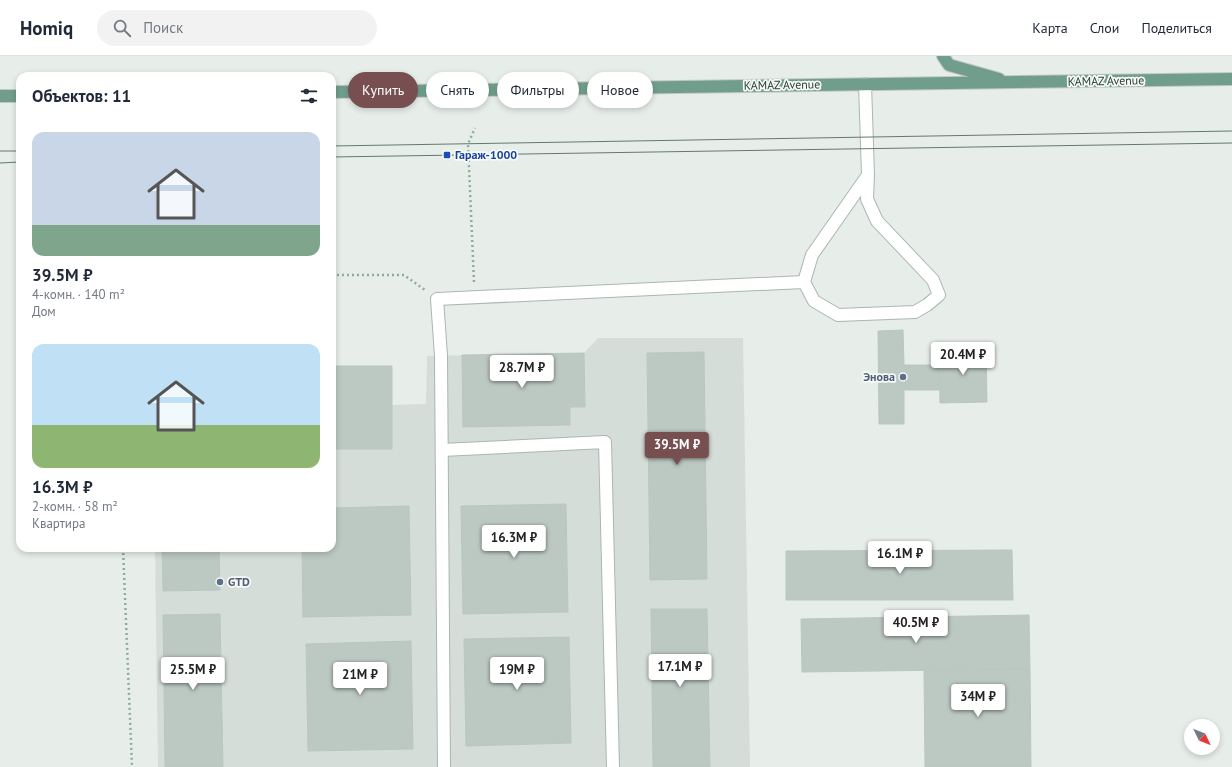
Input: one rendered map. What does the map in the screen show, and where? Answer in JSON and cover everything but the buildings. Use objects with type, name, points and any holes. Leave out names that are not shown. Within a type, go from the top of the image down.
[{"type":"main road","points":[[943,56],[949,65],[1013,82]]},
{"type":"main road","name":"KAMAZ Avenue","points":[[336,92],[1232,79]]},
{"type":"main road","points":[[0,96],[16,96]]},
{"type":"lane","points":[[866,84],[868,175],[867,199],[877,221],[933,280],[938,295],[927,305],[915,312],[838,315],[814,302],[804,282],[812,255],[868,175]]},
{"type":"lane","points":[[444,767],[441,356],[437,299],[804,282]]},
{"type":"lane","points":[[442,450],[604,442],[613,767]]},
{"type":"path","points":[[474,297],[468,144],[475,128]]},
{"type":"path","points":[[336,275],[404,275],[437,299]]},
{"type":"path","points":[[123,552],[132,767]]},
{"type":"shaded area","points":[[598,338],[743,338],[750,767],[158,767],[155,552],[336,552],[336,449],[392,449],[392,405],[426,404],[427,356],[584,353]]},
{"type":"tram line","points":[[336,146],[1232,131]]},
{"type":"tram line","points":[[336,157],[1232,143]]},
{"type":"tram line","points":[[0,151],[16,151]]},
{"type":"tram line","points":[[0,163],[16,162]]},
{"type":"place","name":"Гараж-1000","points":[[447,155]]},
{"type":"place","name":"Энова","points":[[903,377]]},
{"type":"place","name":"GTD","points":[[220,582]]}]
